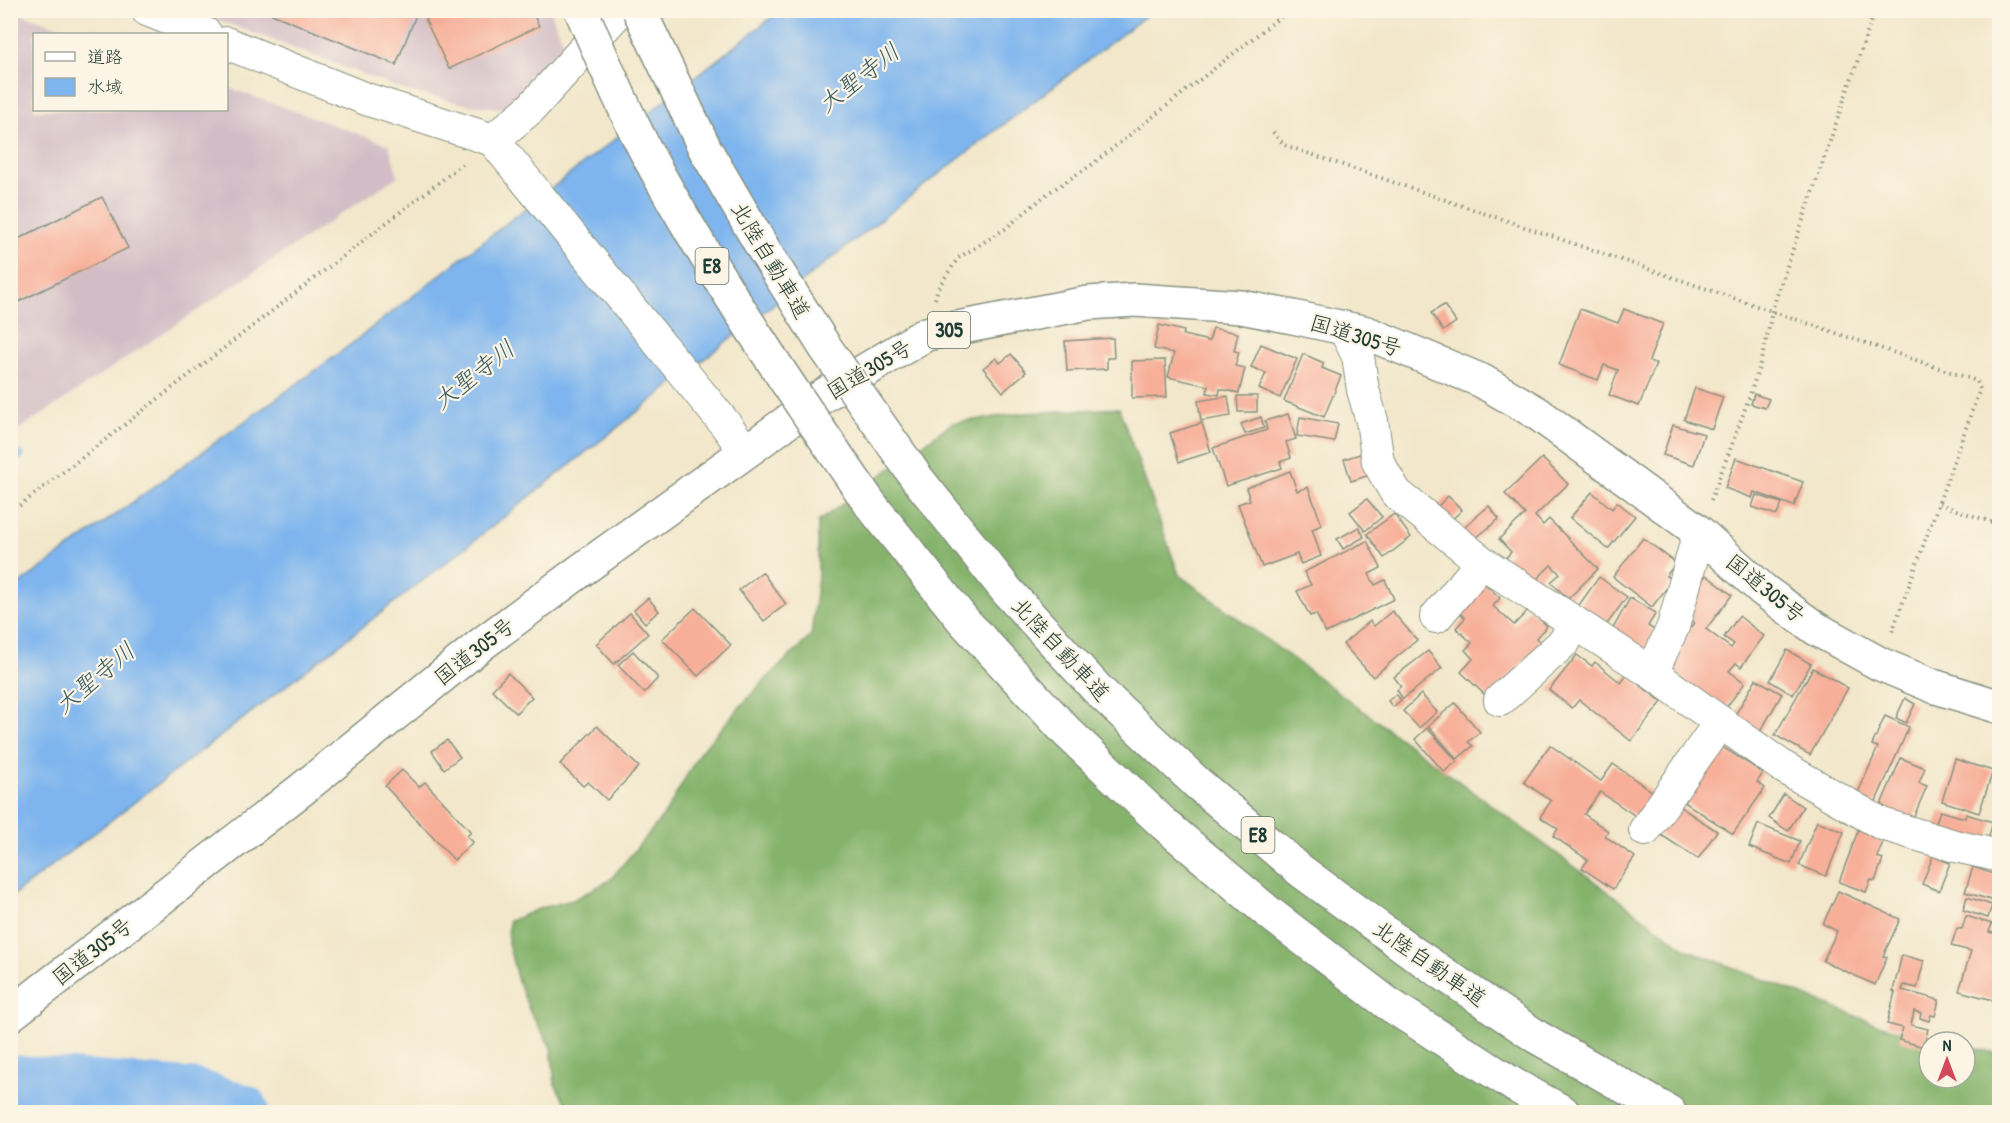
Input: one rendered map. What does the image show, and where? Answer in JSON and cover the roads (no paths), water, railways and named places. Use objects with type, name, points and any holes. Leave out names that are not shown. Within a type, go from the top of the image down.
[{"type":"highway","name":"E8","points":[[581,10],[650,158],[707,258],[780,374],[871,505],[963,620],[1067,732],[1164,825],[1268,912],[1387,1003],[1514,1085],[1563,1113]]},
{"type":"highway","name":"北陸自動車道","points":[[639,10],[705,149],[764,250],[825,347],[916,477],[1007,591],[1083,674],[1205,791],[1301,871],[1416,955],[1537,1037],[1669,1113]]},
{"type":"highway","name":"国道305号","points":[[10,1015],[301,790],[483,643],[826,394],[926,334],[1088,303],[1135,300],[1241,307],[1344,328],[1367,333],[1491,387],[1537,413],[1699,532],[1763,590],[1815,628],[1880,664],[1934,686],[2000,707]]},
{"type":"street","points":[[147,10],[204,33]]},
{"type":"street","points":[[493,140],[531,108],[620,10]]},
{"type":"street","points":[[228,44],[366,99],[493,140],[726,424],[745,451]]},
{"type":"street","points":[[1344,328],[1358,356],[1378,462],[1396,493],[1482,562],[1652,673],[1783,767],[1882,825],[2000,856]]},
{"type":"street","points":[[1652,673],[1673,627],[1699,532]]},
{"type":"street","points":[[1436,617],[1482,562]]},
{"type":"street","points":[[1500,700],[1565,641],[1574,622]]},
{"type":"street","points":[[1645,830],[1720,722]]},
{"type":"water","name":"大聖寺川","points":[[780,11],[1152,11],[922,187],[447,562],[11,897],[11,590],[338,354]]},
{"type":"waterway","points":[[10,462],[20,455]]},
{"type":"waterway","points":[[10,1083],[193,1097],[241,1112]]}]
